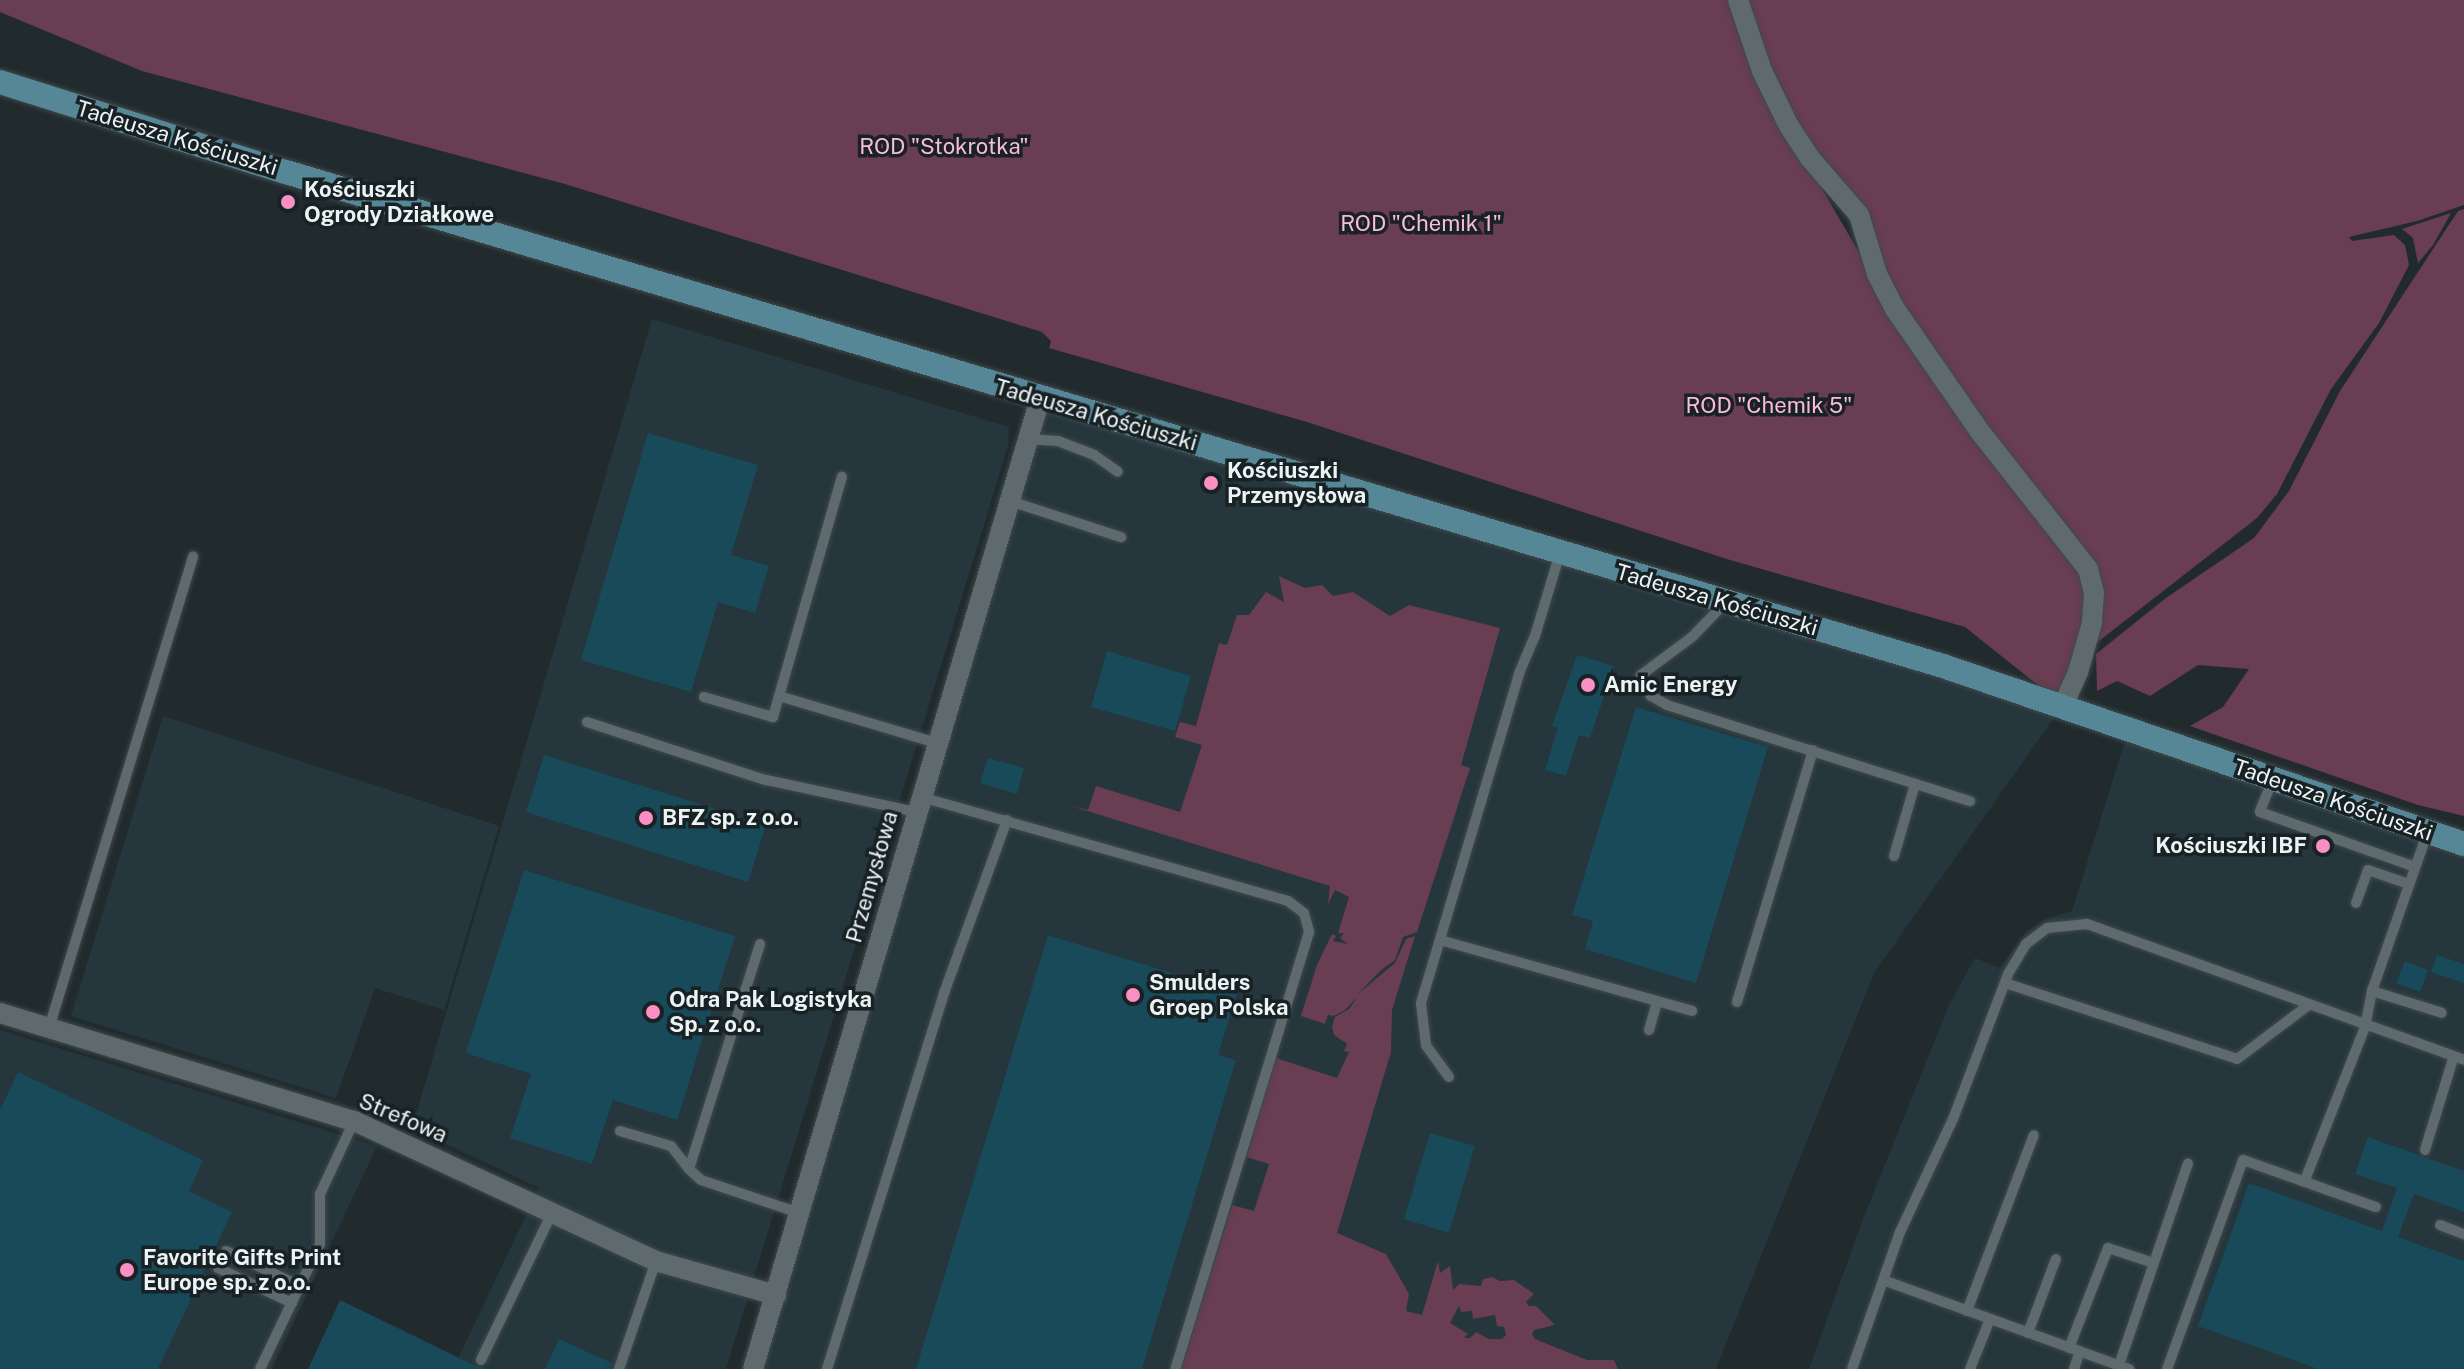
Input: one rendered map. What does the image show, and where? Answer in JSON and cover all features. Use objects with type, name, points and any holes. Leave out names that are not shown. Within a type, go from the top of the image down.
[{"type":"main road","name":"Tadeusza Kościuszki","points":[[0,82],[286,172],[2063,705],[2427,834],[2464,844]]},
{"type":"street","points":[[1738,0],[1762,71],[1789,126],[1809,157],[1859,215],[1877,274],[1895,309],[1981,433],[2088,569],[2094,593],[2092,623],[2078,672],[2063,705]]},
{"type":"street","name":"Przemysłowa","points":[[753,1369],[1040,399]]},
{"type":"street","name":"Strefowa","points":[[0,1013],[354,1121],[656,1261],[776,1295]]},
{"type":"lane","points":[[1028,439],[1058,441],[1094,455],[1118,472]]},
{"type":"lane","points":[[704,697],[773,717],[842,477]]},
{"type":"lane","points":[[1010,501],[1121,537]]},
{"type":"lane","points":[[1449,1077],[1426,1045],[1421,1003],[1520,671],[1535,636],[1560,553]]},
{"type":"lane","points":[[49,1028],[193,556]]},
{"type":"lane","points":[[1726,602],[1692,637],[1641,675],[1651,696],[1667,705],[1970,801]]},
{"type":"lane","points":[[779,696],[937,743]]},
{"type":"lane","points":[[587,722],[766,780],[1007,820],[1288,901],[1304,913],[1309,932],[1175,1369]]},
{"type":"lane","points":[[1737,1002],[1813,750]]},
{"type":"lane","points":[[2273,779],[2260,812],[2415,867]]},
{"type":"lane","points":[[1894,856],[1915,784]]},
{"type":"lane","points":[[827,1369],[944,993],[1007,820]]},
{"type":"lane","points":[[2305,1180],[2365,1027],[2372,991],[2427,834]]},
{"type":"lane","points":[[2356,903],[2368,870],[2409,884]]},
{"type":"lane","points":[[1852,1369],[1900,1232],[1953,1119],[2005,983],[2026,944],[2047,928],[2087,924],[2310,1004],[2365,1027],[2459,1058],[2425,1150]]},
{"type":"lane","points":[[1440,940],[1692,1011]]},
{"type":"lane","points":[[689,1169],[760,944]]},
{"type":"lane","points":[[2005,983],[2237,1059],[2310,1004]]},
{"type":"lane","points":[[2372,991],[2442,1013]]},
{"type":"lane","points":[[1649,1030],[1657,1002]]},
{"type":"lane","points":[[260,1369],[320,1244],[320,1194],[354,1121]]},
{"type":"lane","points":[[620,1131],[671,1146],[701,1180],[799,1213]]},
{"type":"lane","points":[[1967,1311],[2034,1135]]},
{"type":"lane","points":[[2167,1369],[2243,1160],[2376,1207]]},
{"type":"lane","points":[[1883,1280],[2124,1367],[2154,1263],[2188,1163]]},
{"type":"lane","points":[[481,1360],[553,1211]]},
{"type":"lane","points":[[2440,1225],[2464,1234]]},
{"type":"lane","points":[[2074,1369],[2074,1350],[2108,1248],[2154,1263]]},
{"type":"lane","points":[[226,1251],[300,1286]]},
{"type":"lane","points":[[2028,1333],[2056,1259]]},
{"type":"lane","points":[[619,1369],[656,1261]]},
{"type":"lane","points":[[218,1268],[292,1303]]},
{"type":"lane","points":[[1970,1369],[1990,1319]]},
{"type":"shaded area","points":[[652,319],[1009,427],[1008,446],[726,1369],[453,1369],[539,1188],[412,1128]]},
{"type":"shaded area","points":[[1040,399],[2063,705],[1874,973],[1716,1369],[753,1369]]},
{"type":"shaded area","points":[[163,716],[499,826],[444,1010],[375,988],[336,1098],[71,1016]]},
{"type":"shaded area","points":[[2129,728],[2464,844],[2464,1369],[1809,1369],[1863,1219],[1949,1005],[1975,958],[2000,968],[2027,931],[2048,918],[2072,911]]},
{"type":"shaded area","points":[[0,1030],[377,1146],[272,1369],[0,1369]]},
{"type":"green space","points":[[0,0],[1737,0],[1804,158],[1881,290],[2088,585],[2079,653],[2064,678],[2063,705],[1965,627],[1730,560],[1307,422],[1049,348],[1051,341],[1042,332],[565,184],[142,71],[0,12]]},
{"type":"green space","points":[[1741,0],[2464,0],[2464,205],[2417,221],[2349,237],[2352,241],[2394,235],[2405,245],[2409,265],[2379,323],[2331,389],[2277,494],[2257,518],[2090,648],[2101,599],[1921,341],[1877,257],[1808,148]]},
{"type":"green space","points":[[2464,209],[2464,816],[2418,805],[2190,726],[2223,707],[2249,669],[2198,665],[2150,696],[2117,681],[2097,691],[2096,654],[2166,598],[2254,538],[2289,491],[2340,391],[2458,211]]},
{"type":"green space","points":[[2451,213],[2433,245],[2418,263],[2413,238],[2402,229]]},
{"type":"green space","points":[[1279,576],[1305,588],[1322,585],[1333,596],[1353,592],[1390,616],[1409,605],[1500,628],[1461,765],[1470,768],[1417,932],[1403,937],[1395,960],[1358,994],[1395,963],[1406,939],[1415,936],[1392,1010],[1391,1052],[1337,1233],[1386,1254],[1409,1294],[1406,1311],[1422,1315],[1438,1261],[1440,1273],[1450,1266],[1453,1290],[1459,1284],[1481,1286],[1483,1279],[1492,1277],[1500,1281],[1514,1280],[1534,1294],[1526,1302],[1529,1306],[1536,1306],[1555,1325],[1534,1330],[1532,1334],[1535,1339],[1587,1360],[1614,1360],[1618,1369],[1181,1369],[1232,1205],[1254,1211],[1269,1164],[1246,1157],[1276,1058],[1337,1078],[1349,1052],[1344,1051],[1347,1044],[1334,1035],[1332,1027],[1335,1017],[1349,1009],[1357,997],[1345,1010],[1334,1016],[1328,1015],[1325,1024],[1301,1016],[1317,965],[1332,934],[1336,936],[1333,941],[1348,944],[1340,938],[1344,933],[1338,933],[1349,897],[1335,890],[1328,904],[1330,886],[1071,806],[1088,810],[1096,786],[1180,812],[1202,745],[1175,737],[1180,722],[1196,726],[1219,643],[1227,645],[1237,615],[1249,615],[1266,592],[1284,602]],"holes":[[[1459,1306],[1461,1312],[1472,1311],[1473,1319],[1495,1315],[1497,1326],[1504,1327],[1506,1335],[1502,1339],[1489,1339],[1476,1332],[1470,1338],[1464,1338],[1468,1334],[1450,1323]]]},
{"type":"building","points":[[648,433],[758,465],[731,555],[769,566],[755,613],[718,602],[691,692],[581,660]]},
{"type":"building","points":[[1107,651],[1191,676],[1175,731],[1091,707]]},
{"type":"building","points":[[1577,655],[1614,666],[1590,738],[1579,735],[1566,776],[1545,770],[1558,728],[1552,726]]},
{"type":"building","points":[[1636,707],[1768,747],[1696,983],[1585,949],[1593,921],[1572,915]]},
{"type":"building","name":"BFZ sp. z o.o.","points":[[544,755],[766,825],[748,882],[526,812]]},
{"type":"building","points":[[988,758],[1024,768],[1017,794],[980,783]]},
{"type":"building","points":[[524,870],[735,936],[677,1120],[613,1100],[592,1164],[510,1138],[531,1074],[466,1053]]},
{"type":"building","points":[[1048,935],[1237,993],[1218,1055],[1236,1060],[1142,1369],[916,1369]]},
{"type":"building","points":[[2437,955],[2464,964],[2464,983],[2431,972]]},
{"type":"building","points":[[2405,961],[2428,970],[2420,992],[2396,983]]},
{"type":"building","name":"Favorite Gifts Print Europe sp. z o.o.","points":[[18,1072],[203,1160],[189,1191],[232,1212],[158,1369],[0,1369],[0,1110]]},
{"type":"building","points":[[1430,1133],[1475,1146],[1449,1233],[1404,1219]]},
{"type":"building","points":[[2368,1137],[2464,1171],[2464,1212],[2414,1194],[2398,1237],[2464,1261],[2464,1369],[2318,1369],[2198,1326],[2249,1183],[2382,1231],[2397,1188],[2355,1174]]},
{"type":"building","points":[[340,1300],[478,1367],[488,1369],[308,1369]]},
{"type":"building","points":[[559,1339],[612,1363],[611,1369],[545,1369]]},
{"type":"place","name":"Kościuszki Ogrody Działkowe","points":[[288,202]]},
{"type":"place","name":"Kościuszki Przemysłowa","points":[[1211,483]]},
{"type":"place","name":"Amic Energy","points":[[1588,685]]},
{"type":"place","name":"BFZ sp. z o.o.","points":[[646,818]]},
{"type":"place","name":"Kościuszki IBF","points":[[2323,846]]},
{"type":"place","name":"Smulders Groep Polska","points":[[1133,995]]},
{"type":"place","name":"Odra Pak Logistyka Sp. z o.o.","points":[[653,1012]]},
{"type":"place","name":"Favorite Gifts Print Europe sp. z o.o.","points":[[127,1270]]},
{"type":"park label","name":"ROD \"Stokrotka\"","points":[[944,147]]},
{"type":"park label","name":"ROD \"Chemik 1\"","points":[[1421,224]]},
{"type":"park label","name":"ROD \"Chemik 5\"","points":[[1769,406]]}]
